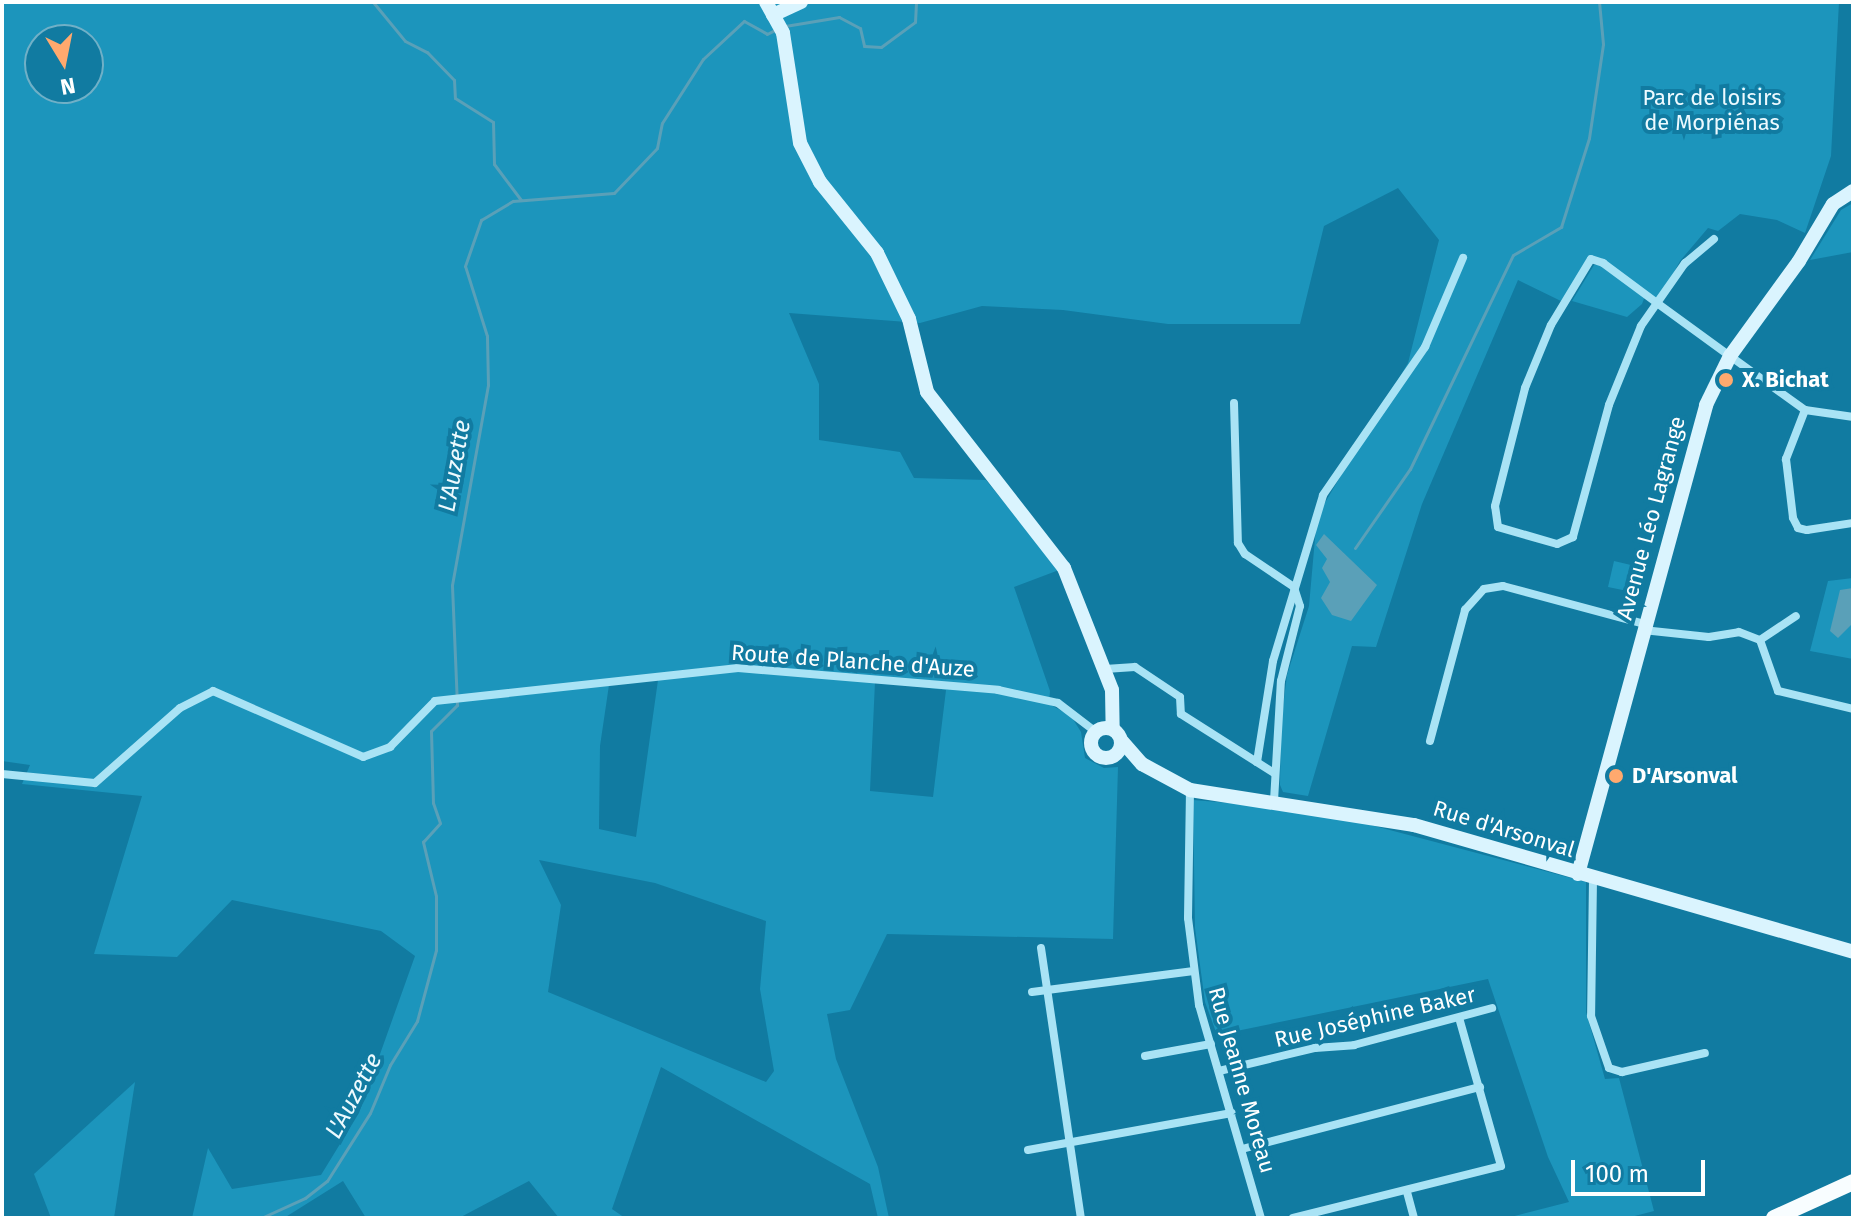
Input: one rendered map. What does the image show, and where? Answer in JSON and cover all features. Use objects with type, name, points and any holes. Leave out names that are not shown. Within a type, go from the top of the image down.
[{"type":"main road","points":[[1774,1218],[1853,1182]]},
{"type":"street","points":[[801,2],[775,18],[805,152],[820,182],[877,253],[909,319],[927,392],[1064,568],[1105,669],[1115,707],[1117,735],[1110,757],[1092,748],[1096,732],[1117,735]]},
{"type":"street","name":"Avenue Léo Lagrange","points":[[1586,877],[1644,627],[1691,449],[1730,356],[1799,261],[1833,204],[1853,191]]},
{"type":"street","points":[[1714,239],[1685,263],[1657,303],[1641,326],[1617,382],[1573,537],[1557,544],[1498,527],[1495,506],[1525,388],[1551,325],[1591,259],[1657,303],[1805,410],[1853,417]]},
{"type":"street","points":[[1257,762],[1270,671],[1323,495],[1425,347],[1463,258]]},
{"type":"street","points":[[1234,403],[1238,543],[1245,554],[1294,587],[1300,606],[1281,681],[1274,801]]},
{"type":"street","points":[[1805,410],[1786,459],[1793,518],[1798,528],[1807,530],[1853,523]]},
{"type":"street","points":[[1430,741],[1465,610],[1484,589],[1503,586],[1644,627],[1709,637],[1739,632],[1760,640],[1778,691],[1853,709]]},
{"type":"street","points":[[1760,640],[1796,616]]},
{"type":"street","points":[[1105,669],[1135,667],[1180,697],[1181,714],[1274,773]]},
{"type":"street","name":"Route de Planche d'Auze","points":[[2,774],[95,783],[180,708],[213,691],[363,757],[390,747],[435,701],[755,668],[1025,695],[1067,708],[1096,732]]},
{"type":"street","name":"Rue d'Arsonval","points":[[1117,735],[1142,764]]},
{"type":"street","name":"Rue d'Arsonval","points":[[1110,757],[1142,764],[1190,790],[1414,825],[1853,952]]},
{"type":"street","points":[[1190,790],[1188,918],[1194,971]]},
{"type":"street","points":[[1586,877],[1591,1016],[1609,1068],[1622,1072],[1692,1060],[1705,1053]]},
{"type":"street","points":[[1041,948],[1081,1218]]},
{"type":"street","name":"Rue Jeanne Moreau","points":[[1032,992],[1194,971],[1211,1044],[1261,1218]]},
{"type":"street","name":"Rue Joséphine Baker","points":[[1219,1071],[1492,1008]]},
{"type":"street","points":[[1293,1218],[1407,1192],[1501,1166],[1459,1018]]},
{"type":"street","points":[[1145,1056],[1211,1044]]},
{"type":"street","points":[[1242,1149],[1480,1087]]},
{"type":"street","points":[[1028,1150],[1232,1113]]},
{"type":"street","points":[[1407,1192],[1414,1218]]},
{"type":"green space","name":"Parc de loisirs de Morpiénas","points":[[2,2],[1839,2],[1831,156],[1805,233],[1777,220],[1740,214],[1718,231],[1708,228],[1680,261],[1657,303],[1591,259],[1563,302],[1518,280],[1422,504],[1376,647],[1352,646],[1308,796],[1283,792],[1280,785],[1281,723],[1287,675],[1309,606],[1317,516],[1408,363],[1439,240],[1398,188],[1324,226],[1300,324],[1168,324],[1063,310],[982,306],[920,323],[789,313],[819,384],[819,440],[900,452],[914,478],[986,480],[1059,570],[1014,587],[1050,691],[1049,704],[1071,716],[1081,732],[1085,758],[1104,768],[1118,767],[1113,939],[887,934],[850,1010],[827,1014],[836,1059],[878,1167],[889,1218],[878,1218],[870,1184],[661,1067],[612,1209],[625,1218],[559,1218],[529,1181],[459,1218],[366,1218],[343,1181],[284,1218],[192,1218],[208,1148],[232,1189],[321,1175],[359,1113],[415,956],[381,931],[232,900],[177,957],[94,954],[142,796],[22,784],[30,765],[2,761]],"holes":[[[658,680],[636,837],[599,829],[600,746],[609,685]],[[875,682],[946,690],[933,797],[870,791]],[[539,860],[655,883],[766,921],[760,989],[774,1071],[766,1082],[548,992],[561,905]]]},
{"type":"green space","points":[[1853,203],[1853,252],[1810,260],[1841,210]]},
{"type":"green space","points":[[1594,265],[1603,265],[1645,296],[1642,304],[1627,317],[1572,301]]},
{"type":"green space","points":[[1614,561],[1648,569],[1642,594],[1608,587]]},
{"type":"green space","points":[[1853,578],[1853,659],[1810,651],[1828,581]]},
{"type":"green space","points":[[1193,800],[1314,810],[1586,882],[1586,1012],[1605,1079],[1619,1078],[1654,1211],[1627,1218],[1507,1218],[1569,1202],[1548,1157],[1488,979],[1217,1035],[1205,1002],[1195,928]]},
{"type":"green space","points":[[135,1082],[114,1218],[51,1218],[34,1174]]},
{"type":"shaded area","points":[[1324,534],[1377,585],[1351,621],[1332,615],[1321,598],[1330,582],[1322,568],[1327,559],[1316,545]]},
{"type":"shaded area","points":[[1853,588],[1853,623],[1838,638],[1830,631],[1840,590]]},
{"type":"waterway","points":[[373,2],[405,41],[427,52],[454,80],[455,98],[493,122],[494,164],[521,200]]},
{"type":"waterway","name":"L'Auzette","points":[[785,26],[839,17],[860,28],[864,46],[881,47],[915,22],[916,2]]},
{"type":"waterway","points":[[1355,548],[1410,469],[1513,255],[1561,227],[1589,138],[1603,44],[1599,2]]},
{"type":"waterway","name":"L'Auzette","points":[[261,1218],[305,1198],[327,1181],[370,1113],[390,1065],[417,1021],[436,950],[436,896],[423,842],[440,823],[433,803],[431,731],[457,705],[452,585],[488,385],[487,336],[465,266],[481,220],[513,201],[614,193],[657,148],[662,123],[703,59],[744,21],[767,34],[775,30]]},
{"type":"place","name":"X. Bichat","points":[[1726,380]]},
{"type":"place","name":"D'Arsonval","points":[[1616,776]]}]
